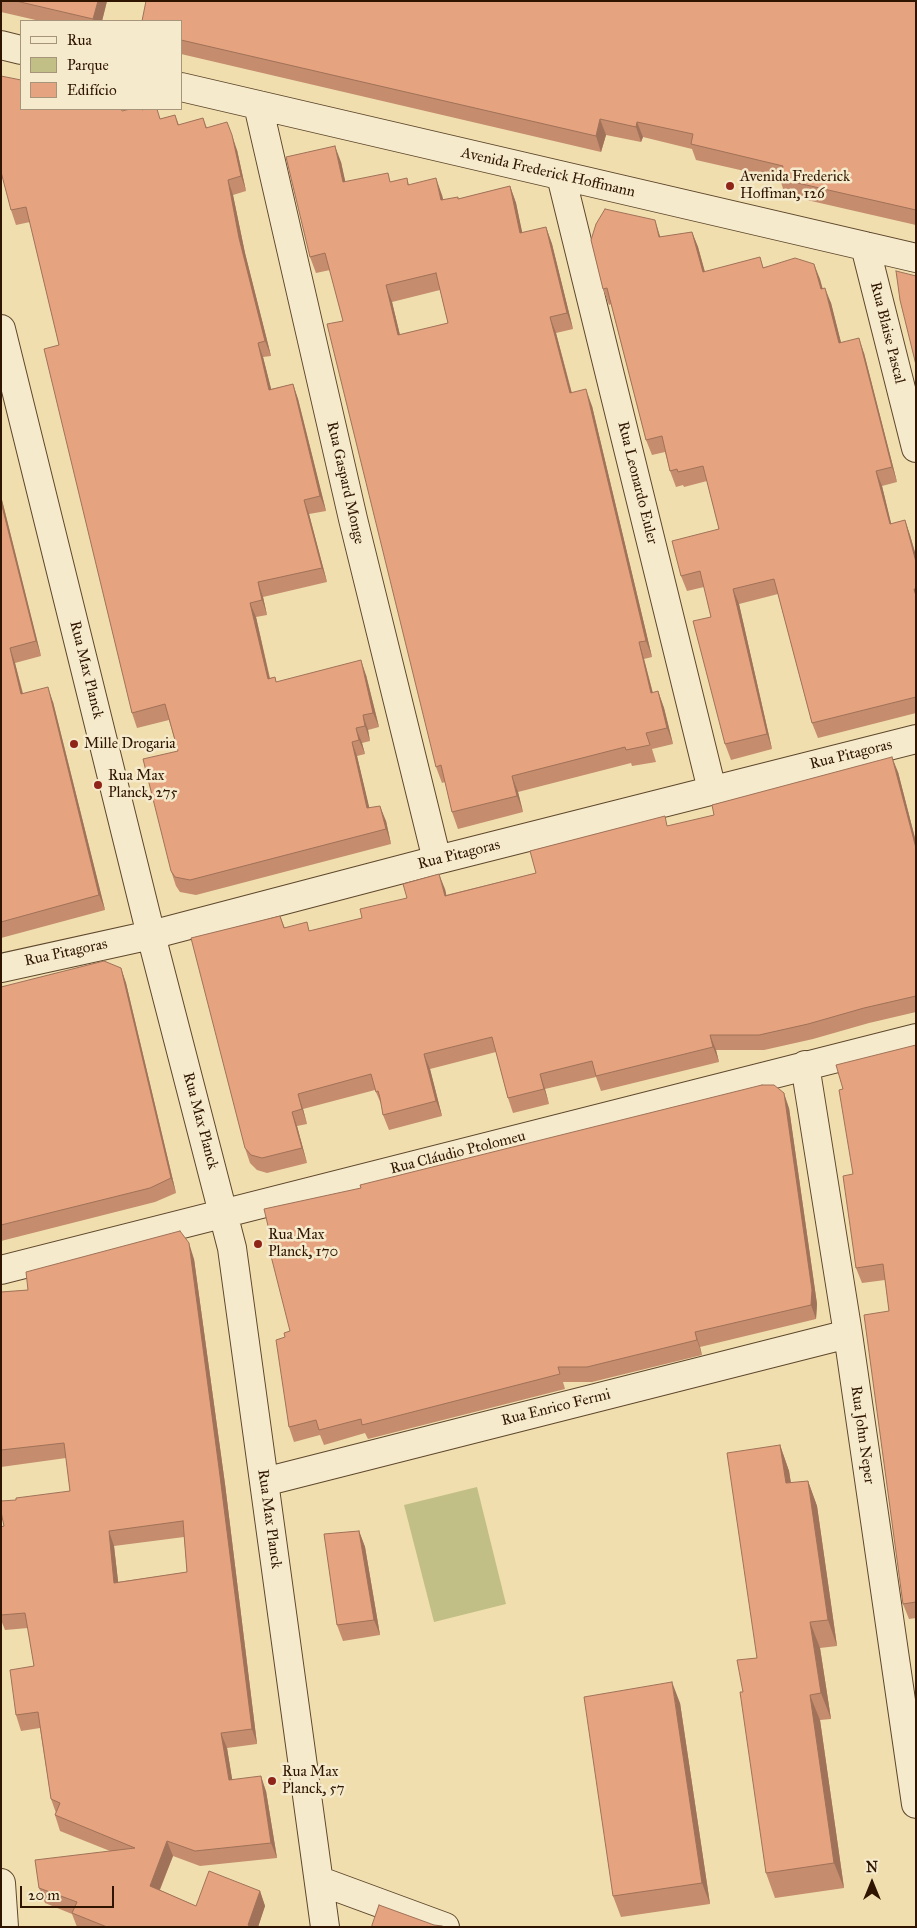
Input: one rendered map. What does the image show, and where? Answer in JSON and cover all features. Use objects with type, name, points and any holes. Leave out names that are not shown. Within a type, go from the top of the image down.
[{"type":"street","points":[[1,45],[20,50]]},
{"type":"street","name":"Avenida Frederick Hoffmann","points":[[182,87],[916,258]]},
{"type":"street","name":"Rua Gaspard Monge","points":[[258,105],[353,520],[437,860]]},
{"type":"street","name":"Rua Leonardo Euler","points":[[561,176],[712,790]]},
{"type":"street","name":"Rua Blaise Pascal","points":[[865,246],[916,448]]},
{"type":"street","name":"Rua Max Planck","points":[[1,329],[151,935],[232,1248],[325,1927]]},
{"type":"street","name":"Rua Pitagoras","points":[[1,968],[151,935],[437,860],[916,739]]},
{"type":"street","name":"Rua Cláudio Ptolomeu","points":[[1,1270],[916,1038]]},
{"type":"street","name":"Rua John Neper","points":[[805,1065],[848,1334],[905,1659],[916,1804]]},
{"type":"street","name":"Rua Enrico Fermi","points":[[264,1482],[848,1334]]},
{"type":"street","points":[[320,1881],[445,1927]]},
{"type":"street","points":[[1,1883],[4,1927]]},
{"type":"green space","points":[[477,1487],[506,1604],[434,1622],[404,1505]]},
{"type":"building","points":[[16,1],[98,1],[93,19]]},
{"type":"building","points":[[146,1],[916,1],[916,210],[780,179],[783,166],[691,144],[693,134],[637,122],[636,127],[600,119],[596,136],[182,40],[182,20],[142,20]]},
{"type":"building","points":[[1,76],[20,80],[20,110],[157,110],[160,119],[175,115],[178,125],[203,118],[206,128],[227,122],[232,135],[241,176],[228,180],[239,238],[265,341],[258,343],[269,390],[293,384],[320,496],[304,500],[322,568],[258,582],[262,600],[250,603],[268,679],[275,677],[276,682],[361,660],[373,713],[363,715],[365,726],[356,728],[359,740],[352,742],[367,808],[380,806],[386,829],[190,880],[175,877],[171,871],[143,759],[178,751],[165,704],[132,713],[44,349],[59,345],[26,207],[11,210],[1,172]]},
{"type":"building","points":[[335,146],[343,182],[388,173],[390,182],[407,178],[408,185],[436,178],[441,200],[458,197],[458,199],[510,186],[520,233],[546,227],[567,313],[550,317],[570,393],[586,389],[646,641],[639,642],[651,693],[658,691],[667,728],[646,733],[650,745],[626,750],[625,747],[512,776],[517,796],[452,812],[441,765],[436,767],[327,324],[343,321],[325,253],[310,257],[286,157]],"holes":[[[436,273],[448,323],[398,335],[386,285]]]},
{"type":"building","points":[[605,209],[655,220],[659,237],[692,232],[703,272],[760,257],[763,268],[795,258],[814,264],[821,289],[825,288],[839,343],[859,338],[892,467],[876,471],[890,524],[905,520],[916,562],[916,589],[914,589],[916,596],[916,697],[812,723],[774,579],[733,589],[767,734],[725,744],[693,621],[711,617],[700,571],[681,576],[672,541],[719,529],[703,466],[678,472],[677,469],[670,471],[662,436],[646,440],[607,288],[603,289],[591,240],[596,224]]},
{"type":"building","points":[[896,271],[916,276],[916,365],[900,300]]},
{"type":"building","points":[[1,502],[36,641],[10,648],[21,694],[48,687],[99,895],[1,922]]},
{"type":"building","points":[[892,757],[916,848],[916,996],[759,1035],[710,1035],[713,1047],[596,1076],[592,1061],[540,1074],[544,1089],[508,1098],[492,1037],[424,1054],[436,1101],[383,1115],[378,1091],[376,1092],[371,1074],[298,1094],[302,1109],[292,1112],[302,1148],[262,1158],[251,1155],[245,1148],[191,938],[280,916],[284,928],[307,922],[309,931],[362,918],[360,909],[407,898],[403,884],[439,874],[445,896],[536,873],[530,851],[665,816],[667,826],[714,815],[712,805]]},
{"type":"building","points":[[104,961],[121,968],[171,1178],[150,1188],[1,1225],[1,987]]},
{"type":"building","points":[[916,1045],[916,1602],[903,1604],[864,1315],[889,1311],[883,1264],[856,1268],[843,1176],[853,1174],[839,1090],[843,1089],[836,1065]]},
{"type":"building","points":[[762,1085],[774,1085],[784,1093],[812,1290],[811,1305],[695,1332],[697,1340],[587,1367],[558,1367],[560,1374],[362,1425],[361,1419],[319,1430],[316,1420],[289,1427],[276,1340],[285,1337],[284,1333],[290,1331],[271,1256],[275,1255],[264,1209],[361,1188],[360,1185]]},
{"type":"building","points":[[180,1231],[189,1243],[252,1729],[221,1733],[229,1780],[261,1776],[271,1843],[195,1851],[167,1841],[150,1886],[196,1906],[209,1871],[260,1891],[248,1925],[253,1927],[107,1927],[72,1913],[77,1902],[39,1888],[35,1860],[135,1848],[55,1815],[60,1803],[51,1799],[38,1712],[16,1715],[10,1670],[34,1666],[25,1613],[1,1615],[1,1527],[4,1526],[1,1501],[70,1491],[64,1443],[1,1450],[1,1292],[28,1290],[26,1272]],"holes":[[[183,1521],[187,1572],[114,1583],[109,1531]]]},
{"type":"building","points":[[780,1445],[786,1483],[808,1481],[828,1620],[810,1622],[821,1693],[810,1695],[834,1863],[766,1873],[740,1692],[743,1692],[737,1660],[757,1658],[727,1453]]},
{"type":"building","points":[[359,1531],[374,1620],[337,1625],[324,1534]]},
{"type":"building","points":[[672,1682],[702,1883],[613,1896],[584,1697]]},
{"type":"building","points":[[379,1905],[434,1925],[445,1927],[372,1927]]},
{"type":"place","name":"Avenida Frederick Hoffman, 126","points":[[730,186]]},
{"type":"place","name":"Mille Drogaria","points":[[74,744]]},
{"type":"place","name":"Rua Max Planck, 275","points":[[98,785]]},
{"type":"place","name":"Rua Max Planck, 170","points":[[258,1244]]},
{"type":"place","name":"Rua Max Planck, 57","points":[[272,1781]]}]
